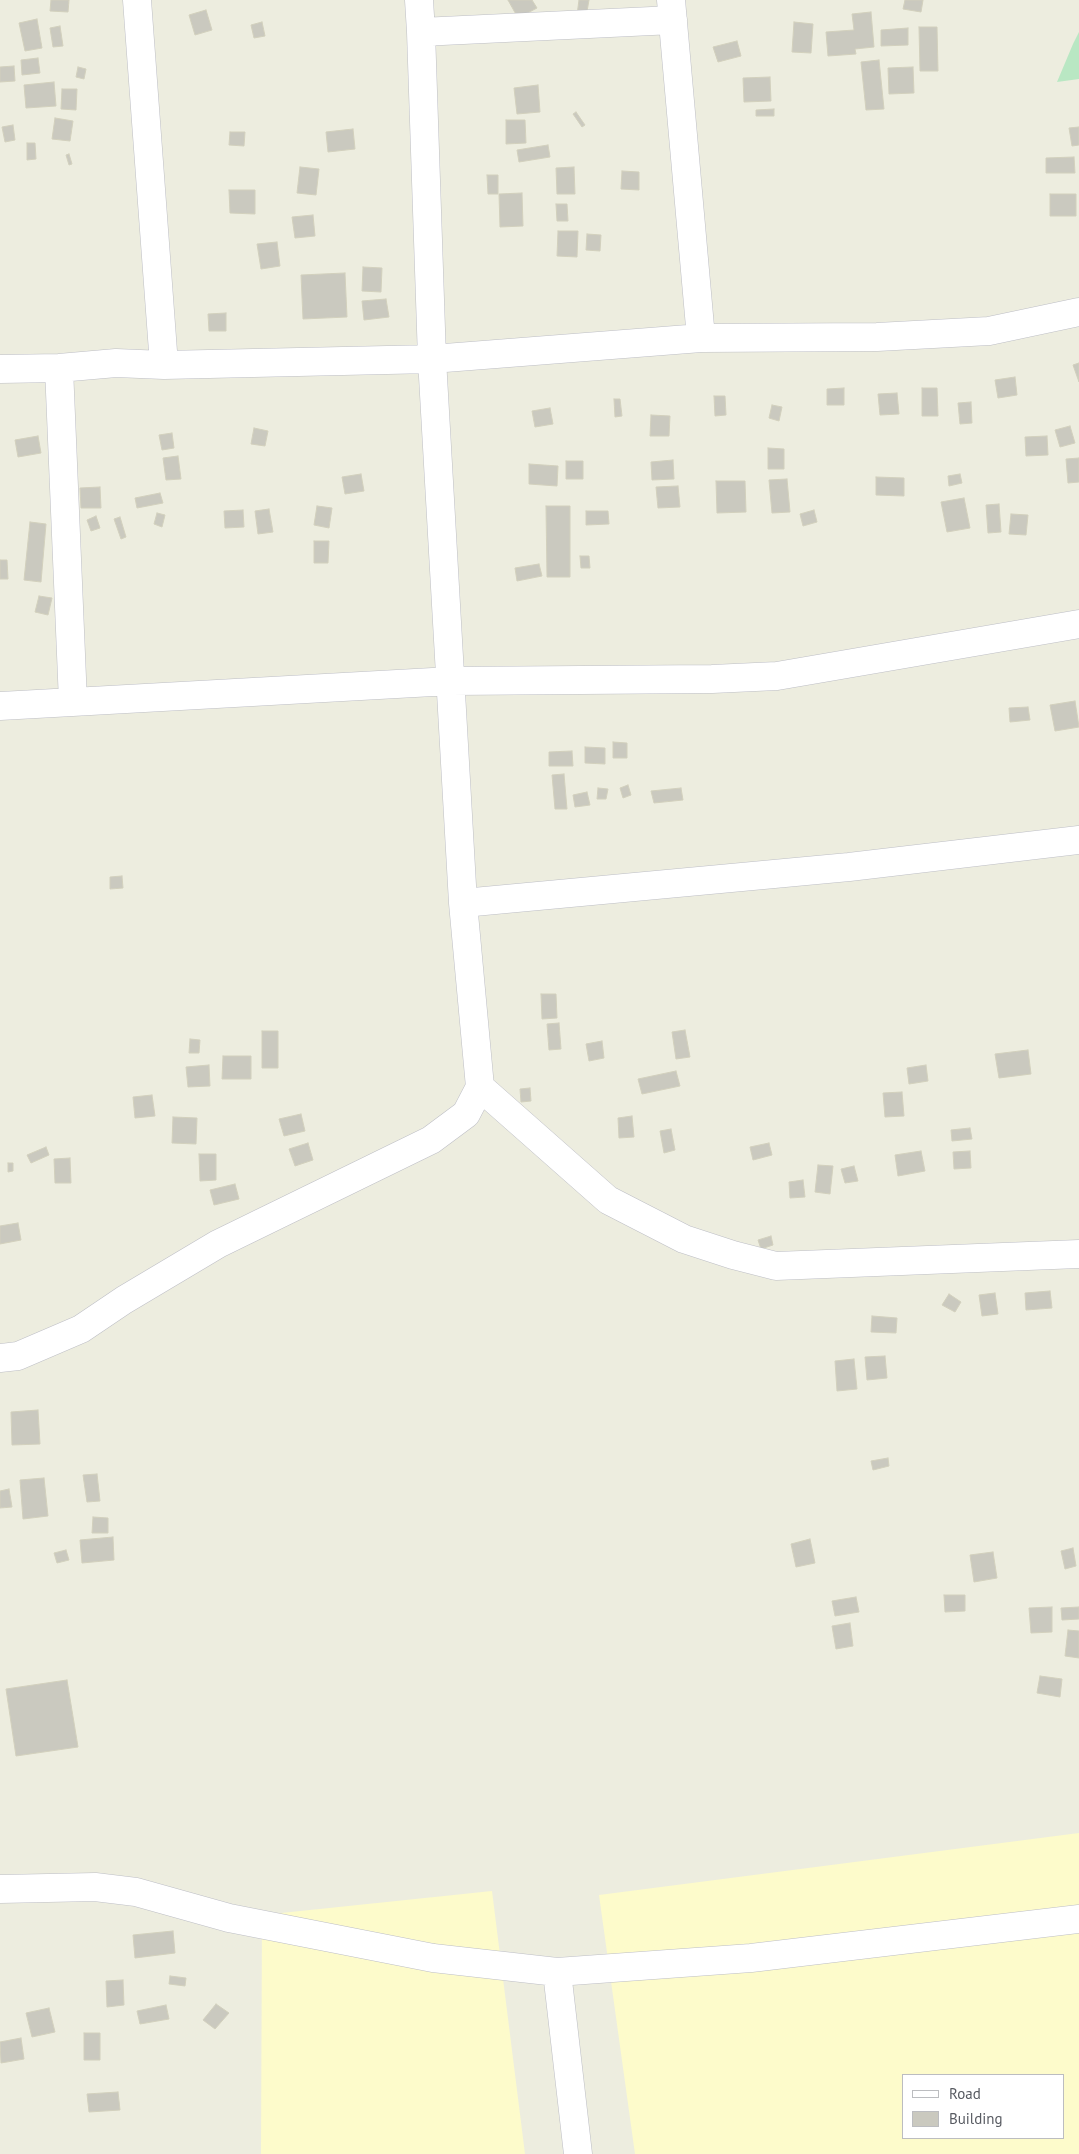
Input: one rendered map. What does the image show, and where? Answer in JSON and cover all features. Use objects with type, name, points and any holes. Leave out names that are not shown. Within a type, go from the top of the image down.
[{"type":"street","points":[[137,0],[164,365]]},
{"type":"street","points":[[0,1358],[18,1356],[80,1329],[124,1300],[218,1244],[431,1140],[466,1114],[480,1087],[463,903],[452,681],[432,359],[422,32],[419,0]]},
{"type":"street","points":[[422,32],[672,10],[701,338]]},
{"type":"street","points":[[0,369],[59,368],[116,363],[164,365],[432,359],[701,338],[877,337],[989,330],[1079,312]]},
{"type":"street","points":[[59,368],[73,702]]},
{"type":"street","points":[[0,706],[452,681],[712,679],[777,676],[1079,624]]},
{"type":"street","points":[[463,903],[849,867],[1079,840]]},
{"type":"street","points":[[480,1087],[608,1200],[684,1239],[733,1255],[776,1266],[1079,1254]]},
{"type":"street","points":[[0,1889],[95,1887],[136,1892],[229,1918],[432,1958],[556,1972],[751,1958],[1079,1919]]},
{"type":"street","points":[[556,1972],[578,2154]]},
{"type":"green space","points":[[1079,32],[1079,79],[1057,82],[1073,44]]},
{"type":"sand","points":[[1079,1833],[1079,2154],[635,2154],[599,1895]]},
{"type":"sand","points":[[492,1891],[525,2154],[261,2154],[262,1915]]},
{"type":"building","points":[[51,0],[69,0],[68,12],[50,11]]},
{"type":"building","points":[[508,0],[532,0],[537,8],[518,18]]},
{"type":"building","points":[[579,0],[589,0],[586,17],[577,15]]},
{"type":"building","points":[[905,0],[923,0],[921,12],[903,9]]},
{"type":"building","points":[[206,10],[212,30],[195,35],[189,15]]},
{"type":"building","points":[[871,12],[874,47],[855,49],[856,54],[828,56],[826,32],[854,30],[852,14]]},
{"type":"building","points":[[37,19],[42,48],[25,51],[19,23]]},
{"type":"building","points":[[262,22],[265,36],[254,38],[251,25]]},
{"type":"building","points":[[794,22],[813,24],[811,53],[792,52]]},
{"type":"building","points":[[60,26],[63,46],[53,47],[50,28]]},
{"type":"building","points":[[919,27],[937,27],[938,71],[920,71]]},
{"type":"building","points":[[908,28],[908,45],[881,46],[881,30]]},
{"type":"building","points":[[737,41],[741,56],[718,62],[713,47]]},
{"type":"building","points":[[38,58],[40,73],[22,75],[21,60]]},
{"type":"building","points":[[879,60],[884,109],[866,110],[861,62]]},
{"type":"building","points":[[14,66],[15,81],[0,82],[0,67]]},
{"type":"building","points":[[78,67],[86,69],[84,79],[76,77]]},
{"type":"building","points":[[913,67],[914,93],[889,94],[888,68]]},
{"type":"building","points":[[770,77],[771,101],[744,102],[743,78]]},
{"type":"building","points":[[54,82],[56,106],[26,108],[24,85]]},
{"type":"building","points":[[538,85],[540,112],[517,114],[514,88]]},
{"type":"building","points":[[62,89],[77,89],[76,110],[61,109]]},
{"type":"building","points":[[774,109],[774,116],[756,116],[756,110]]},
{"type":"building","points":[[576,112],[585,125],[582,127],[573,114]]},
{"type":"building","points":[[55,118],[73,121],[70,141],[52,139]]},
{"type":"building","points":[[506,120],[525,120],[526,143],[506,144]]},
{"type":"building","points":[[13,125],[15,140],[5,142],[2,127]]},
{"type":"building","points":[[1079,127],[1079,145],[1072,146],[1069,128]]},
{"type":"building","points":[[353,129],[355,149],[328,152],[326,132]]},
{"type":"building","points":[[230,132],[245,132],[244,146],[229,145]]},
{"type":"building","points":[[27,143],[35,143],[36,159],[27,160]]},
{"type":"building","points":[[548,145],[550,157],[519,162],[517,150]]},
{"type":"building","points":[[69,154],[72,164],[69,165],[66,155]]},
{"type":"building","points":[[1074,157],[1075,173],[1046,173],[1046,158]]},
{"type":"building","points":[[300,167],[319,169],[316,195],[297,193]]},
{"type":"building","points":[[574,167],[575,194],[557,194],[556,168]]},
{"type":"building","points":[[622,171],[639,172],[639,190],[621,189]]},
{"type":"building","points":[[487,175],[498,175],[498,194],[488,194]]},
{"type":"building","points":[[229,190],[255,190],[255,214],[230,213]]},
{"type":"building","points":[[522,193],[523,226],[500,227],[499,194]]},
{"type":"building","points":[[1050,194],[1076,194],[1076,216],[1050,216]]},
{"type":"building","points":[[556,204],[567,204],[568,221],[557,221]]},
{"type":"building","points":[[313,215],[315,236],[295,238],[292,217]]},
{"type":"building","points":[[558,231],[578,231],[577,257],[557,256]]},
{"type":"building","points":[[587,234],[601,235],[600,251],[586,250]]},
{"type":"building","points":[[277,242],[280,266],[261,269],[257,244]]},
{"type":"building","points":[[363,267],[382,268],[381,292],[362,291]]},
{"type":"building","points":[[345,273],[347,317],[303,319],[301,275]]},
{"type":"building","points":[[386,299],[389,317],[364,320],[362,301]]},
{"type":"building","points":[[226,313],[226,331],[209,331],[208,314]]},
{"type":"building","points":[[1079,363],[1079,382],[1073,365]]},
{"type":"building","points":[[1015,377],[1017,395],[998,398],[995,380]]},
{"type":"building","points":[[844,388],[844,405],[827,405],[827,389]]},
{"type":"building","points":[[922,388],[937,388],[938,416],[922,416]]},
{"type":"building","points":[[897,393],[899,414],[880,415],[878,394]]},
{"type":"building","points":[[714,396],[725,396],[726,415],[715,416]]},
{"type":"building","points":[[614,399],[620,399],[622,416],[615,417]]},
{"type":"building","points":[[971,402],[972,423],[960,424],[958,403]]},
{"type":"building","points":[[772,405],[782,407],[779,421],[769,418]]},
{"type":"building","points":[[550,408],[553,424],[535,427],[532,411]]},
{"type":"building","points":[[651,415],[670,416],[669,436],[650,436]]},
{"type":"building","points":[[1070,426],[1075,443],[1060,447],[1055,430]]},
{"type":"building","points":[[254,428],[268,431],[265,446],[251,444]]},
{"type":"building","points":[[172,433],[174,448],[162,450],[159,435]]},
{"type":"building","points":[[38,436],[41,453],[18,457],[15,440]]},
{"type":"building","points":[[1047,436],[1048,455],[1026,456],[1025,437]]},
{"type":"building","points":[[768,448],[784,449],[784,469],[768,469]]},
{"type":"building","points":[[178,456],[181,479],[166,480],[163,458]]},
{"type":"building","points":[[1079,458],[1079,482],[1068,483],[1066,459]]},
{"type":"building","points":[[673,460],[674,479],[652,480],[651,462]]},
{"type":"building","points":[[566,461],[583,461],[583,479],[566,479]]},
{"type":"building","points":[[529,464],[558,466],[557,486],[529,484]]},
{"type":"building","points":[[361,474],[364,491],[345,494],[342,477]]},
{"type":"building","points":[[960,474],[962,483],[949,486],[948,476]]},
{"type":"building","points":[[876,477],[904,478],[904,496],[876,495]]},
{"type":"building","points":[[787,479],[790,512],[772,513],[769,480]]},
{"type":"building","points":[[716,481],[745,481],[746,512],[717,513]]},
{"type":"building","points":[[678,486],[680,507],[658,508],[656,487]]},
{"type":"building","points":[[100,487],[101,508],[81,508],[80,488]]},
{"type":"building","points":[[160,493],[163,503],[137,508],[135,498]]},
{"type":"building","points":[[964,498],[970,528],[947,532],[941,502]]},
{"type":"building","points":[[999,504],[1001,532],[988,533],[986,505]]},
{"type":"building","points":[[317,506],[332,508],[329,528],[314,525]]},
{"type":"building","points":[[546,506],[570,506],[570,577],[547,577]]},
{"type":"building","points":[[269,509],[273,532],[258,534],[255,511]]},
{"type":"building","points":[[243,510],[244,527],[225,528],[224,511]]},
{"type":"building","points":[[814,510],[817,522],[803,526],[800,514]]},
{"type":"building","points":[[586,511],[608,511],[609,524],[586,525]]},
{"type":"building","points":[[157,513],[165,515],[162,527],[154,524]]},
{"type":"building","points":[[1011,514],[1028,515],[1026,535],[1009,534]]},
{"type":"building","points":[[96,516],[100,528],[91,531],[87,520]]},
{"type":"building","points":[[120,517],[126,537],[121,539],[114,519]]},
{"type":"building","points":[[30,522],[46,524],[41,582],[24,580]]},
{"type":"building","points":[[314,541],[329,541],[328,563],[314,563]]},
{"type":"building","points":[[580,556],[589,556],[590,568],[581,568]]},
{"type":"building","points":[[0,560],[7,560],[8,579],[0,579]]},
{"type":"building","points":[[539,564],[542,576],[517,581],[515,568]]},
{"type":"building","points":[[39,596],[52,598],[48,615],[35,612]]},
{"type":"building","points":[[1075,701],[1079,727],[1055,731],[1050,705]]},
{"type":"building","points":[[1028,707],[1030,720],[1010,722],[1009,708]]},
{"type":"building","points":[[613,742],[627,743],[627,758],[613,758]]},
{"type":"building","points":[[585,747],[605,748],[605,764],[585,763]]},
{"type":"building","points":[[572,751],[573,766],[549,766],[549,752]]},
{"type":"building","points":[[564,774],[567,809],[555,809],[552,775]]},
{"type":"building","points":[[628,785],[631,795],[623,798],[620,788]]},
{"type":"building","points":[[598,788],[608,789],[606,799],[597,799]]},
{"type":"building","points":[[681,788],[683,800],[654,803],[651,791]]},
{"type":"building","points":[[587,792],[590,805],[575,807],[573,795]]},
{"type":"building","points":[[122,876],[123,888],[110,889],[110,877]]},
{"type":"building","points":[[541,994],[556,994],[557,1018],[542,1019]]},
{"type":"building","points":[[559,1023],[561,1049],[549,1050],[547,1024]]},
{"type":"building","points":[[685,1030],[690,1057],[676,1059],[672,1032]]},
{"type":"building","points":[[262,1031],[278,1031],[278,1068],[262,1068]]},
{"type":"building","points":[[190,1039],[200,1040],[199,1053],[189,1053]]},
{"type":"building","points":[[602,1041],[604,1058],[589,1061],[586,1044]]},
{"type":"building","points":[[1028,1050],[1031,1074],[999,1078],[995,1054]]},
{"type":"building","points":[[223,1056],[251,1056],[251,1079],[222,1079]]},
{"type":"building","points":[[209,1065],[210,1086],[188,1087],[186,1067]]},
{"type":"building","points":[[926,1065],[928,1081],[909,1084],[907,1068]]},
{"type":"building","points":[[676,1071],[680,1086],[642,1094],[638,1079]]},
{"type":"building","points":[[530,1088],[531,1101],[521,1102],[520,1089]]},
{"type":"building","points":[[902,1092],[904,1116],[885,1117],[883,1093]]},
{"type":"building","points":[[152,1095],[155,1116],[135,1118],[133,1097]]},
{"type":"building","points":[[301,1114],[305,1131],[284,1136],[279,1119]]},
{"type":"building","points":[[632,1116],[634,1137],[619,1138],[618,1118]]},
{"type":"building","points":[[173,1117],[197,1118],[196,1144],[172,1143]]},
{"type":"building","points":[[970,1128],[972,1139],[952,1141],[951,1130]]},
{"type":"building","points":[[671,1129],[675,1150],[664,1153],[660,1131]]},
{"type":"building","points":[[308,1143],[313,1160],[295,1166],[289,1149]]},
{"type":"building","points":[[769,1143],[772,1155],[753,1160],[750,1147]]},
{"type":"building","points":[[46,1147],[49,1155],[31,1163],[27,1155]]},
{"type":"building","points":[[921,1151],[925,1171],[898,1176],[895,1155]]},
{"type":"building","points":[[970,1151],[971,1168],[954,1169],[953,1152]]},
{"type":"building","points":[[199,1154],[216,1154],[216,1180],[200,1181]]},
{"type":"building","points":[[70,1158],[71,1183],[55,1183],[54,1159]]},
{"type":"building","points":[[8,1163],[13,1163],[13,1171],[8,1172]]},
{"type":"building","points":[[818,1165],[833,1166],[830,1194],[815,1192]]},
{"type":"building","points":[[854,1166],[858,1181],[845,1183],[841,1169]]},
{"type":"building","points":[[803,1180],[805,1197],[790,1198],[789,1182]]},
{"type":"building","points":[[235,1184],[239,1199],[214,1205],[210,1190]]},
{"type":"building","points":[[18,1223],[21,1240],[0,1244],[0,1226]]},
{"type":"building","points":[[771,1236],[773,1245],[761,1249],[758,1240]]},
{"type":"building","points":[[1050,1291],[1052,1308],[1026,1310],[1025,1293]]},
{"type":"building","points":[[995,1293],[998,1314],[982,1316],[979,1295]]},
{"type":"building","points":[[949,1294],[961,1302],[955,1312],[942,1305]]},
{"type":"building","points":[[872,1316],[897,1318],[896,1333],[871,1332]]},
{"type":"building","points":[[885,1356],[887,1378],[867,1380],[865,1357]]},
{"type":"building","points":[[854,1359],[857,1389],[837,1391],[835,1361]]},
{"type":"building","points":[[38,1410],[40,1444],[12,1445],[11,1412]]},
{"type":"building","points":[[888,1458],[889,1466],[873,1470],[871,1461]]},
{"type":"building","points":[[97,1474],[100,1501],[87,1502],[83,1475]]},
{"type":"building","points":[[44,1478],[48,1516],[23,1519],[20,1480]]},
{"type":"building","points":[[9,1489],[12,1507],[0,1508],[0,1491]]},
{"type":"building","points":[[93,1517],[108,1518],[108,1533],[92,1533]]},
{"type":"building","points":[[113,1537],[114,1560],[82,1563],[80,1540]]},
{"type":"building","points":[[810,1539],[815,1563],[796,1567],[791,1544]]},
{"type":"building","points":[[1073,1548],[1076,1566],[1065,1569],[1061,1551]]},
{"type":"building","points":[[66,1550],[69,1560],[57,1563],[54,1553]]},
{"type":"building","points":[[993,1552],[997,1578],[974,1582],[970,1555]]},
{"type":"building","points":[[944,1595],[965,1595],[965,1611],[945,1612]]},
{"type":"building","points":[[856,1597],[859,1612],[835,1616],[832,1601]]},
{"type":"building","points":[[1052,1607],[1052,1632],[1031,1633],[1029,1608]]},
{"type":"building","points":[[1079,1607],[1079,1619],[1062,1620],[1061,1608]]},
{"type":"building","points":[[850,1623],[853,1646],[836,1649],[832,1626]]},
{"type":"building","points":[[1068,1630],[1079,1631],[1079,1658],[1065,1656]]},
{"type":"building","points":[[1040,1676],[1062,1679],[1060,1697],[1037,1693]]},
{"type":"building","points":[[67,1680],[78,1747],[16,1756],[6,1689]]},
{"type":"building","points":[[173,1931],[175,1953],[135,1958],[133,1935]]},
{"type":"building","points":[[170,1976],[186,1978],[185,1986],[169,1984]]},
{"type":"building","points":[[123,1980],[124,2005],[107,2007],[106,1981]]},
{"type":"building","points":[[216,2004],[229,2013],[215,2029],[203,2020]]},
{"type":"building","points":[[166,2005],[169,2019],[140,2024],[137,2011]]},
{"type":"building","points":[[49,2008],[55,2032],[32,2037],[26,2013]]},
{"type":"building","points":[[84,2033],[100,2033],[100,2060],[84,2060]]},
{"type":"building","points":[[21,2038],[24,2059],[1,2063],[0,2042]]},
{"type":"building","points":[[118,2092],[120,2110],[89,2112],[87,2094]]}]
